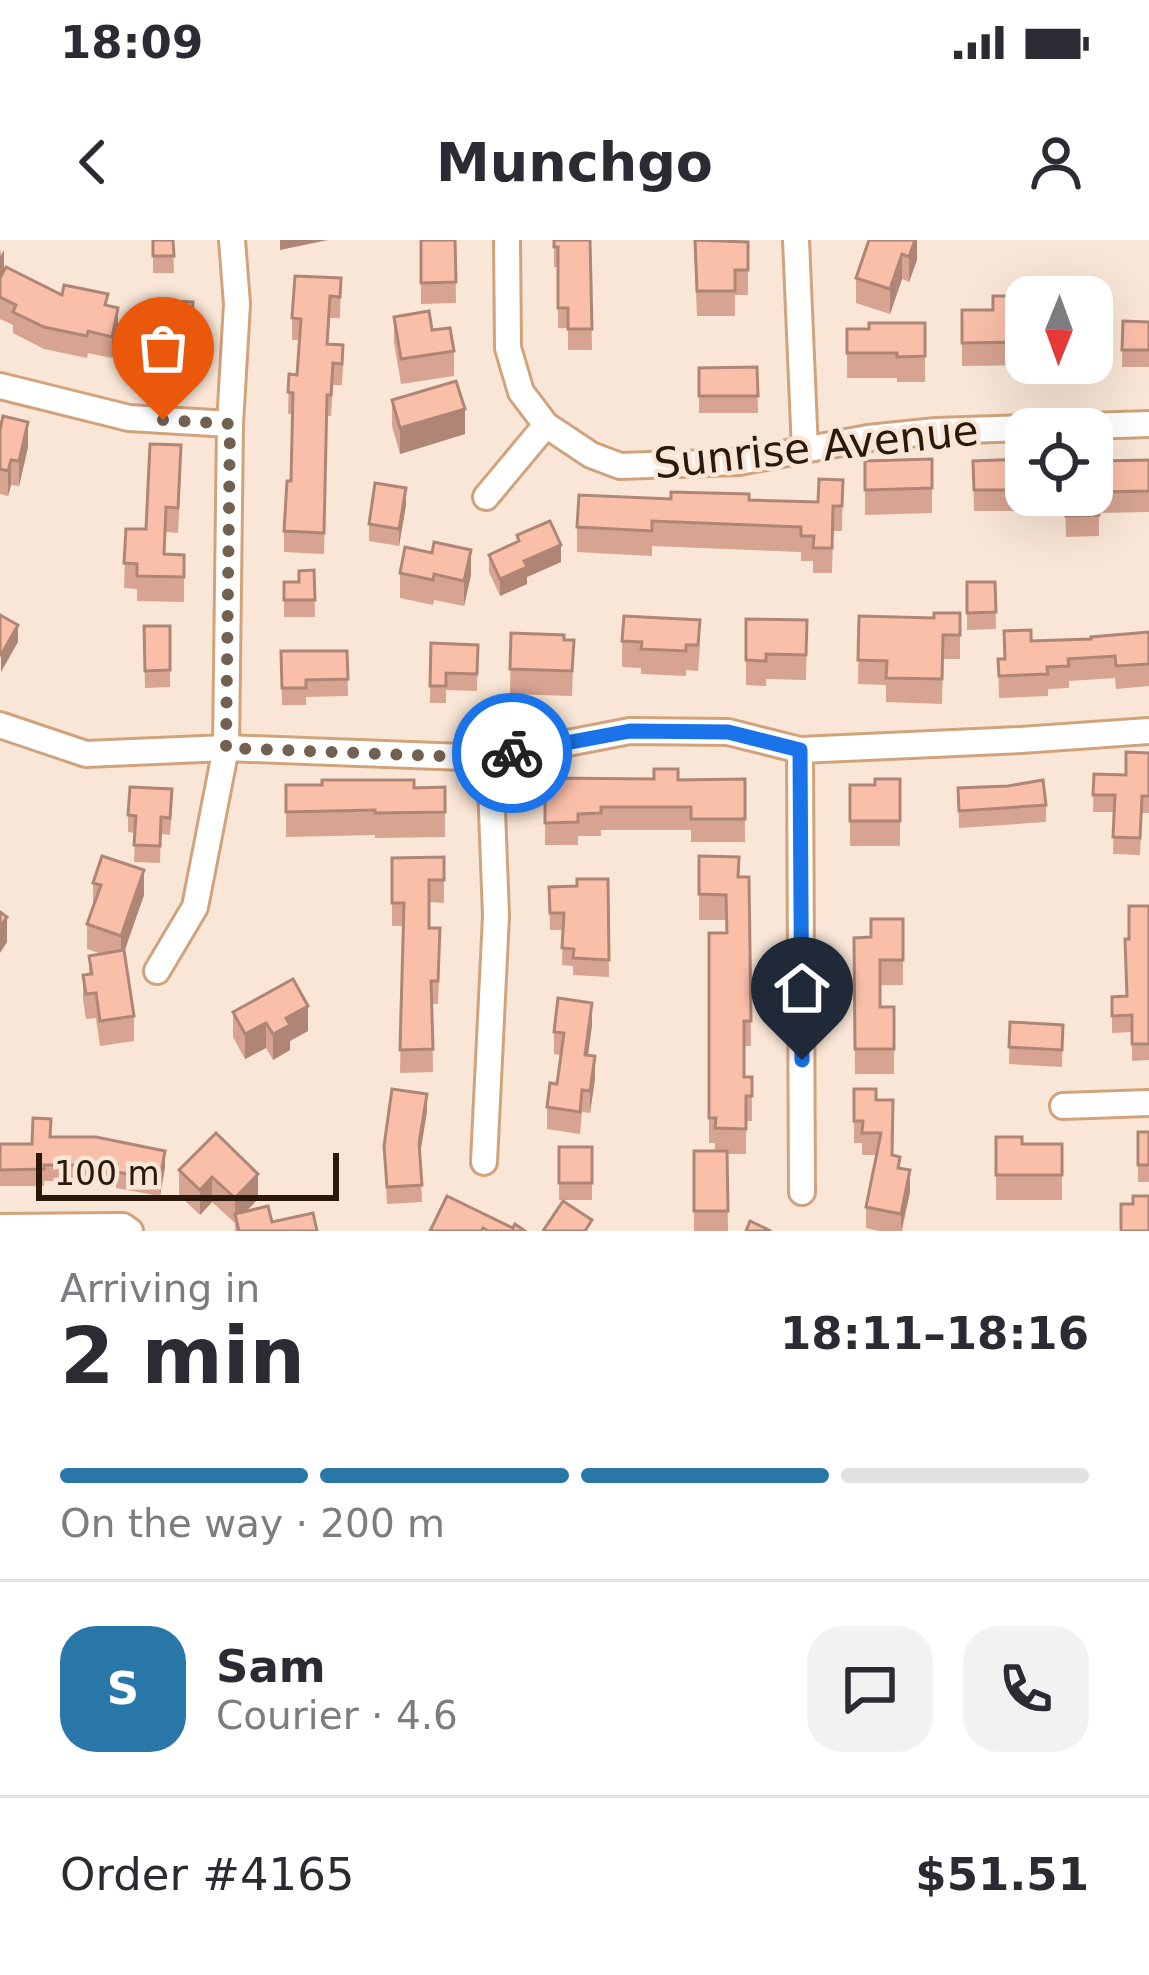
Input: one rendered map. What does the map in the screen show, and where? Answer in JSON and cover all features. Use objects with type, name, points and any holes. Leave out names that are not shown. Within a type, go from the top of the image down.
[{"type":"street","points":[[158,971],[195,907],[226,748],[230,424],[237,304],[232,240]]},
{"type":"street","name":"Sunrise Avenue","points":[[507,240],[508,349],[521,392],[546,425],[591,455],[620,466],[739,462],[868,437],[936,431],[1149,424]]},
{"type":"street","points":[[796,240],[805,449]]},
{"type":"street","points":[[0,386],[129,418],[230,424]]},
{"type":"street","points":[[486,496],[546,425]]},
{"type":"street","points":[[2,734],[86,754],[226,748],[490,758],[630,731],[728,732],[800,750],[1149,731]]},
{"type":"street","points":[[800,750],[802,1192]]},
{"type":"street","points":[[484,1162],[496,916],[490,758]]},
{"type":"street","points":[[1063,1106],[1149,1102]]},
{"type":"street","points":[[0,1228],[123,1226],[130,1231]]},
{"type":"building","points":[[153,240],[173,240],[174,256],[153,256]]},
{"type":"building","points":[[421,240],[455,240],[456,282],[421,283]]},
{"type":"building","points":[[554,240],[590,240],[592,329],[568,329],[568,308],[558,308]]},
{"type":"building","points":[[695,240],[748,242],[748,270],[735,270],[735,291],[697,291]]},
{"type":"building","points":[[869,240],[915,240],[909,257],[902,254],[890,289],[856,278]]},
{"type":"building","points":[[6,267],[62,295],[64,285],[108,294],[105,305],[118,308],[112,337],[44,327],[13,312],[16,305],[0,297],[0,278]]},
{"type":"building","points":[[295,276],[341,278],[340,297],[330,296],[327,344],[343,345],[342,364],[333,363],[331,395],[327,395],[324,533],[284,531],[287,481],[291,481],[293,393],[288,392],[289,374],[297,375],[301,319],[292,318]]},
{"type":"building","points":[[993,296],[1005,296],[1005,342],[962,343],[962,310],[993,310]]},
{"type":"building","points":[[150,300],[193,302],[191,326],[178,325],[177,352],[148,351]]},
{"type":"building","points":[[429,311],[432,330],[450,328],[454,351],[401,359],[394,317]]},
{"type":"building","points":[[1123,321],[1149,322],[1149,350],[1122,350]]},
{"type":"building","points":[[869,323],[925,323],[925,356],[847,353],[847,329],[869,329]]},
{"type":"building","points":[[757,367],[758,396],[699,396],[699,368]]},
{"type":"building","points":[[456,381],[465,409],[400,428],[392,400]]},
{"type":"building","points":[[3,416],[28,422],[19,461],[11,460],[8,471],[0,469]]},
{"type":"building","points":[[150,444],[181,445],[178,508],[166,507],[164,554],[184,555],[184,577],[137,576],[137,564],[124,563],[126,529],[146,529]]},
{"type":"building","points":[[932,459],[932,488],[865,490],[865,461]]},
{"type":"building","points":[[1005,460],[1005,490],[974,490],[973,461]]},
{"type":"building","points":[[1149,460],[1149,491],[1113,492],[1113,461]]},
{"type":"building","points":[[819,479],[843,480],[842,506],[833,506],[832,548],[813,548],[814,536],[801,536],[801,527],[652,521],[652,531],[577,527],[579,495],[671,499],[671,492],[749,494],[749,500],[818,502]]},
{"type":"building","points":[[375,483],[406,488],[399,529],[369,524]]},
{"type":"building","points":[[550,521],[561,545],[524,561],[527,567],[500,579],[489,555],[519,541],[517,535]]},
{"type":"building","points":[[434,542],[471,550],[464,581],[400,573],[405,547],[432,553]]},
{"type":"building","points":[[314,570],[315,600],[284,600],[284,582],[299,582],[299,571]]},
{"type":"building","points":[[967,582],[995,582],[996,612],[967,613]]},
{"type":"building","points":[[934,613],[960,613],[960,635],[943,635],[942,679],[886,678],[887,661],[858,660],[859,616],[934,618]]},
{"type":"building","points":[[0,615],[18,625],[1,655],[0,654]]},
{"type":"building","points":[[624,616],[700,620],[698,645],[686,645],[686,651],[641,649],[642,642],[622,641]]},
{"type":"building","points":[[746,619],[807,620],[806,655],[766,654],[766,661],[746,660]]},
{"type":"building","points":[[144,626],[170,626],[170,670],[145,671]]},
{"type":"building","points":[[1031,630],[1031,641],[1149,632],[1149,664],[1116,666],[1115,656],[1068,659],[1069,666],[1047,667],[1048,674],[999,676],[998,659],[1005,659],[1004,631]]},
{"type":"building","points":[[511,633],[564,635],[564,640],[574,640],[572,671],[510,669]]},
{"type":"building","points":[[431,643],[478,645],[477,674],[446,673],[446,686],[430,686]]},
{"type":"building","points":[[281,651],[347,651],[348,679],[306,680],[306,688],[282,688]]},
{"type":"building","points":[[1126,752],[1149,753],[1149,796],[1142,796],[1140,838],[1113,837],[1115,795],[1093,795],[1094,774],[1126,775]]},
{"type":"building","points":[[654,769],[678,769],[678,780],[745,779],[745,819],[691,819],[691,807],[601,807],[601,813],[578,814],[578,822],[545,823],[545,778],[654,779]]},
{"type":"building","points":[[875,779],[900,779],[900,821],[850,821],[850,785],[875,785]]},
{"type":"building","points":[[322,780],[414,780],[414,788],[445,787],[445,812],[286,812],[286,785],[322,785]]},
{"type":"building","points":[[1043,780],[1046,805],[959,811],[958,788]]},
{"type":"building","points":[[130,787],[172,789],[170,818],[161,817],[160,846],[134,845],[136,816],[128,815]]},
{"type":"building","points":[[102,856],[144,870],[121,936],[87,924],[101,885],[93,883]]},
{"type":"building","points":[[699,856],[739,857],[738,877],[749,877],[751,1021],[744,1021],[744,1077],[752,1077],[752,1096],[746,1096],[746,1129],[715,1128],[716,1118],[709,1118],[709,933],[727,933],[726,895],[699,894]]},
{"type":"building","points":[[444,857],[444,880],[429,880],[429,928],[440,928],[438,981],[431,981],[433,1049],[400,1050],[404,903],[392,903],[392,858]]},
{"type":"building","points":[[577,879],[608,879],[609,960],[573,958],[574,949],[562,948],[564,913],[550,913],[549,887],[577,886]]},
{"type":"building","points":[[1129,906],[1149,906],[1149,1044],[1132,1044],[1132,1015],[1112,1016],[1112,997],[1127,996]]},
{"type":"building","points":[[871,919],[903,919],[903,960],[880,960],[880,1007],[894,1007],[894,1049],[855,1049],[854,938],[871,937]]},
{"type":"building","points":[[124,950],[134,1016],[100,1021],[96,993],[86,994],[83,975],[92,974],[89,956]]},
{"type":"building","points":[[293,979],[308,1006],[286,1018],[290,1025],[273,1034],[266,1023],[245,1034],[233,1012]]},
{"type":"building","points":[[558,998],[592,1003],[585,1055],[595,1056],[590,1091],[582,1090],[580,1112],[547,1107],[550,1083],[557,1084],[564,1033],[554,1032]]},
{"type":"building","points":[[1010,1022],[1063,1025],[1062,1050],[1009,1047]]},
{"type":"building","points":[[392,1089],[427,1094],[419,1143],[422,1185],[387,1187],[384,1146]]},
{"type":"building","points":[[854,1089],[876,1089],[876,1100],[893,1100],[892,1155],[900,1157],[898,1168],[910,1170],[901,1214],[866,1207],[881,1133],[862,1133],[863,1121],[854,1121]]},
{"type":"building","points":[[33,1118],[51,1119],[50,1137],[96,1137],[165,1151],[160,1179],[116,1172],[117,1165],[0,1170],[0,1144],[32,1144]]},
{"type":"building","points":[[1138,1132],[1149,1132],[1149,1165],[1138,1165]]},
{"type":"building","points":[[216,1133],[258,1174],[235,1198],[212,1177],[200,1190],[179,1170]]},
{"type":"building","points":[[996,1137],[1022,1137],[1022,1144],[1062,1144],[1062,1175],[996,1175]]},
{"type":"building","points":[[559,1147],[592,1147],[592,1183],[559,1183]]},
{"type":"building","points":[[694,1151],[727,1151],[728,1211],[694,1211]]},
{"type":"building","points":[[447,1196],[513,1228],[515,1224],[525,1231],[430,1231]]},
{"type":"building","points":[[1133,1196],[1149,1196],[1149,1231],[1121,1231],[1121,1204],[1133,1204]]},
{"type":"building","points":[[563,1201],[592,1220],[585,1231],[543,1231]]},
{"type":"building","points":[[268,1206],[272,1222],[313,1213],[317,1231],[239,1231],[235,1214]]},
{"type":"building","points":[[750,1221],[771,1231],[746,1231]]},
{"type":"way so far","points":[[163,420],[230,424],[226,748],[490,758],[512,753]]},
{"type":"route","points":[[512,753],[630,731],[728,732],[800,750],[802,1060]]}]
